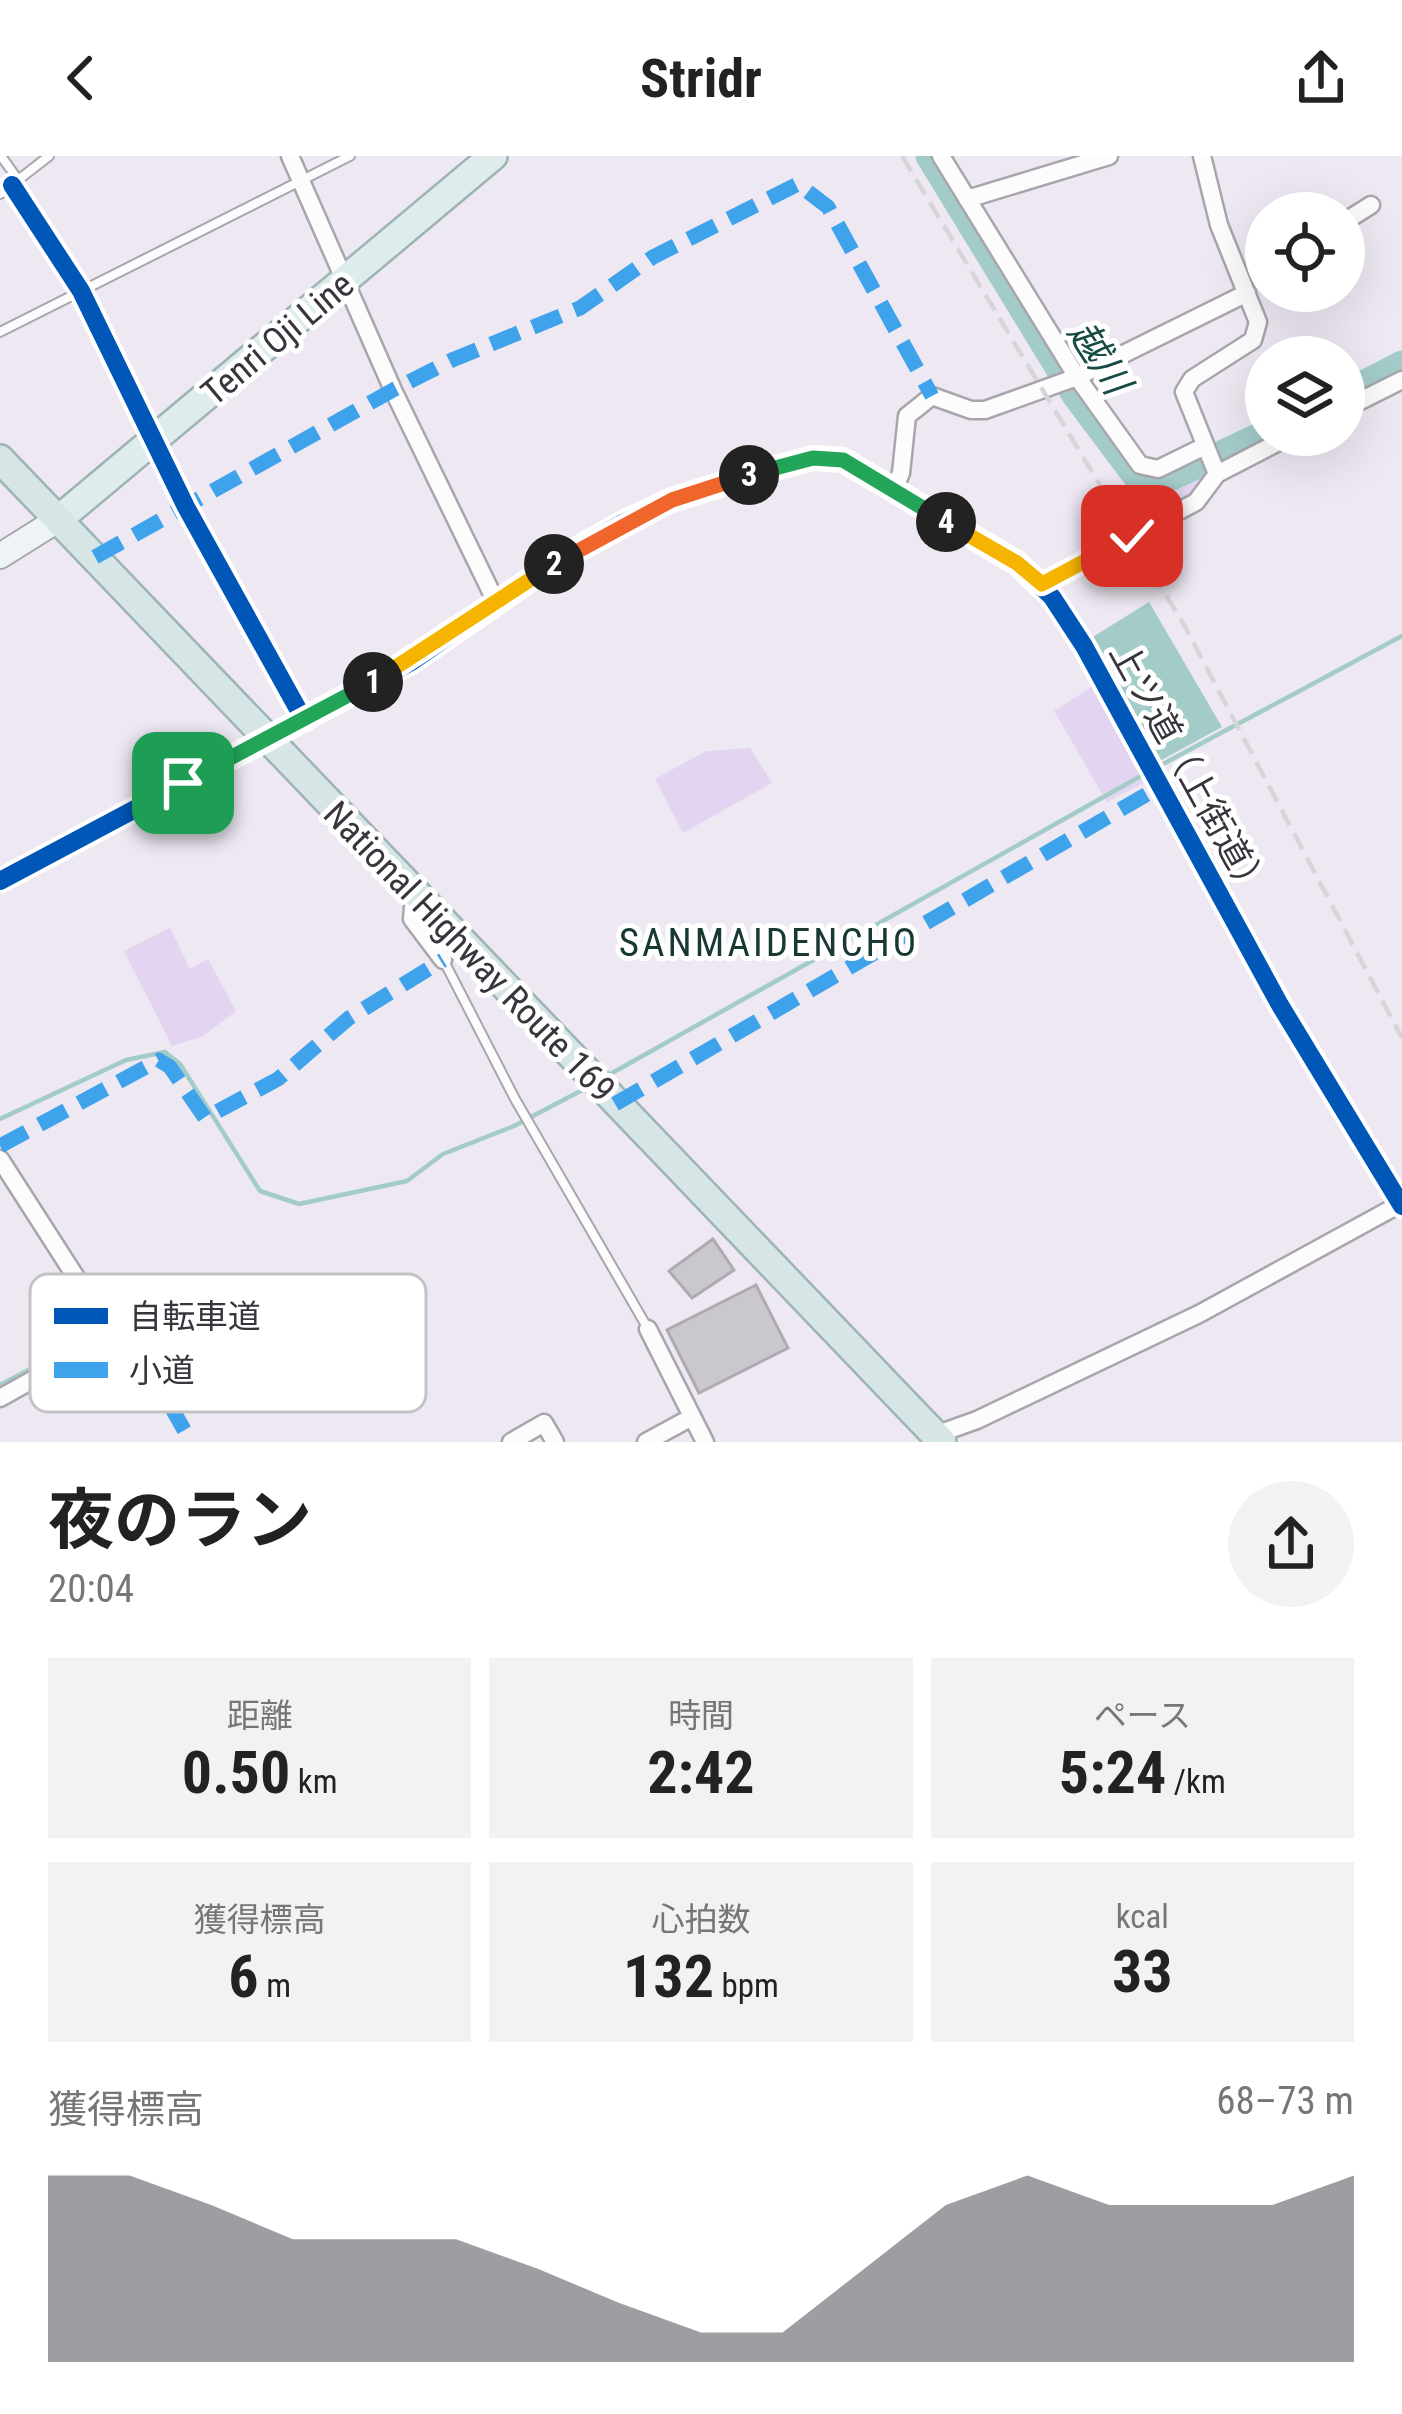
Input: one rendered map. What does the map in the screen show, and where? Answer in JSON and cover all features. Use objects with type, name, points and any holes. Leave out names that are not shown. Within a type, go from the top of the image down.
[{"type":"highway","name":"National Highway Route 169","points":[[0,459],[938,1438]]},
{"type":"main road","name":"Tenri Oji Line","points":[[59,519],[493,156]]},
{"type":"main road","points":[[0,556],[59,519]]},
{"type":"street","points":[[290,156],[393,390],[496,602]]},
{"type":"street","points":[[941,156],[1077,377],[1140,465],[1158,470],[1203,447]]},
{"type":"street","points":[[967,199],[1109,156]]},
{"type":"street","points":[[1202,156],[1219,225],[1245,289]]},
{"type":"street","points":[[10,187],[82,291],[155,442],[304,720]]},
{"type":"street","points":[[1365,209],[1371,205]]},
{"type":"street","points":[[893,492],[902,473],[904,428],[916,406],[932,396],[985,410],[1077,377],[1245,292]]},
{"type":"street","points":[[1216,475],[1184,392],[1192,379],[1253,340],[1258,322],[1254,312]]},
{"type":"street","points":[[1365,398],[1402,380]]},
{"type":"street","points":[[1042,584],[1196,502],[1216,475],[1252,456]]},
{"type":"street","name":"上ツ道（上街道）","points":[[0,881],[411,662],[621,524],[672,500],[754,474],[813,458],[843,460],[1017,563],[1042,584],[1084,646],[1280,1005],[1402,1204]]},
{"type":"street","points":[[422,899],[413,907],[412,920],[443,960]]},
{"type":"street","points":[[0,1159],[74,1274]]},
{"type":"street","points":[[938,1438],[1199,1314],[1402,1204]]},
{"type":"street","points":[[648,1329],[704,1442]]},
{"type":"street","points":[[0,1398],[30,1381]]},
{"type":"street","points":[[646,1442],[692,1417]]},
{"type":"street","points":[[511,1442],[544,1423],[555,1442]]},
{"type":"lane","points":[[2,156],[10,187],[49,156]]},
{"type":"lane","points":[[0,332],[350,156]]},
{"type":"lane","points":[[443,960],[514,1099],[648,1329]]},
{"type":"shaded area","points":[[1209,461],[1206,493],[1134,535],[1129,523],[1149,508],[1166,481]]},
{"type":"shaded area","points":[[1149,602],[1222,727],[1156,763],[1088,640]]},
{"type":"shaded area","points":[[1098,683],[1149,780],[1107,802],[1054,711]]},
{"type":"shaded area","points":[[750,748],[772,783],[683,833],[655,779],[706,751]]},
{"type":"shaded area","points":[[170,928],[190,969],[208,959],[236,1011],[203,1036],[172,1046],[124,951]]},
{"type":"building","points":[[713,1239],[734,1270],[692,1298],[669,1271]]},
{"type":"building","points":[[756,1285],[788,1348],[699,1393],[667,1330]]},
{"type":"waterway","name":"越川","points":[[929,156],[1075,395],[1138,479],[1157,484],[1245,443]]},
{"type":"waterway","name":"越川","points":[[1365,383],[1402,364]]},
{"type":"waterway","points":[[605,1077],[1148,772],[1402,636]]},
{"type":"waterway","points":[[0,1119],[126,1060],[165,1052],[180,1064],[260,1191],[299,1204],[407,1181],[443,1154],[514,1126],[590,1086]]},
{"type":"waterway","points":[[0,1385],[30,1369]]},
{"type":"railway","points":[[902,156],[1184,625],[1402,1038]]},
{"type":"marked path","points":[[95,557],[393,390],[452,360],[580,308],[653,257],[798,184],[828,207],[932,396]]},
{"type":"marked path","points":[[615,1104],[1161,786]]},
{"type":"marked path","points":[[0,1146],[159,1060],[170,1067],[205,1118],[278,1079],[349,1018],[443,960]]},
{"type":"marked path","points":[[174,1412],[191,1442]]},
{"type":"cycle path","points":[[12,185],[81,291],[186,507],[304,720]]},
{"type":"cycle path","points":[[0,881],[411,662],[563,557],[621,524],[672,500],[754,474],[813,458],[843,460],[1017,563],[1052,597],[1084,646],[1280,1005],[1402,1206]]},
{"type":"district","name":"SANMAIDENCHO","points":[[769,942]]},
{"type":"route","points":[[183,783],[411,662],[563,557],[621,524],[672,500],[813,458],[843,460],[1017,563],[1042,584],[1132,536]]}]
